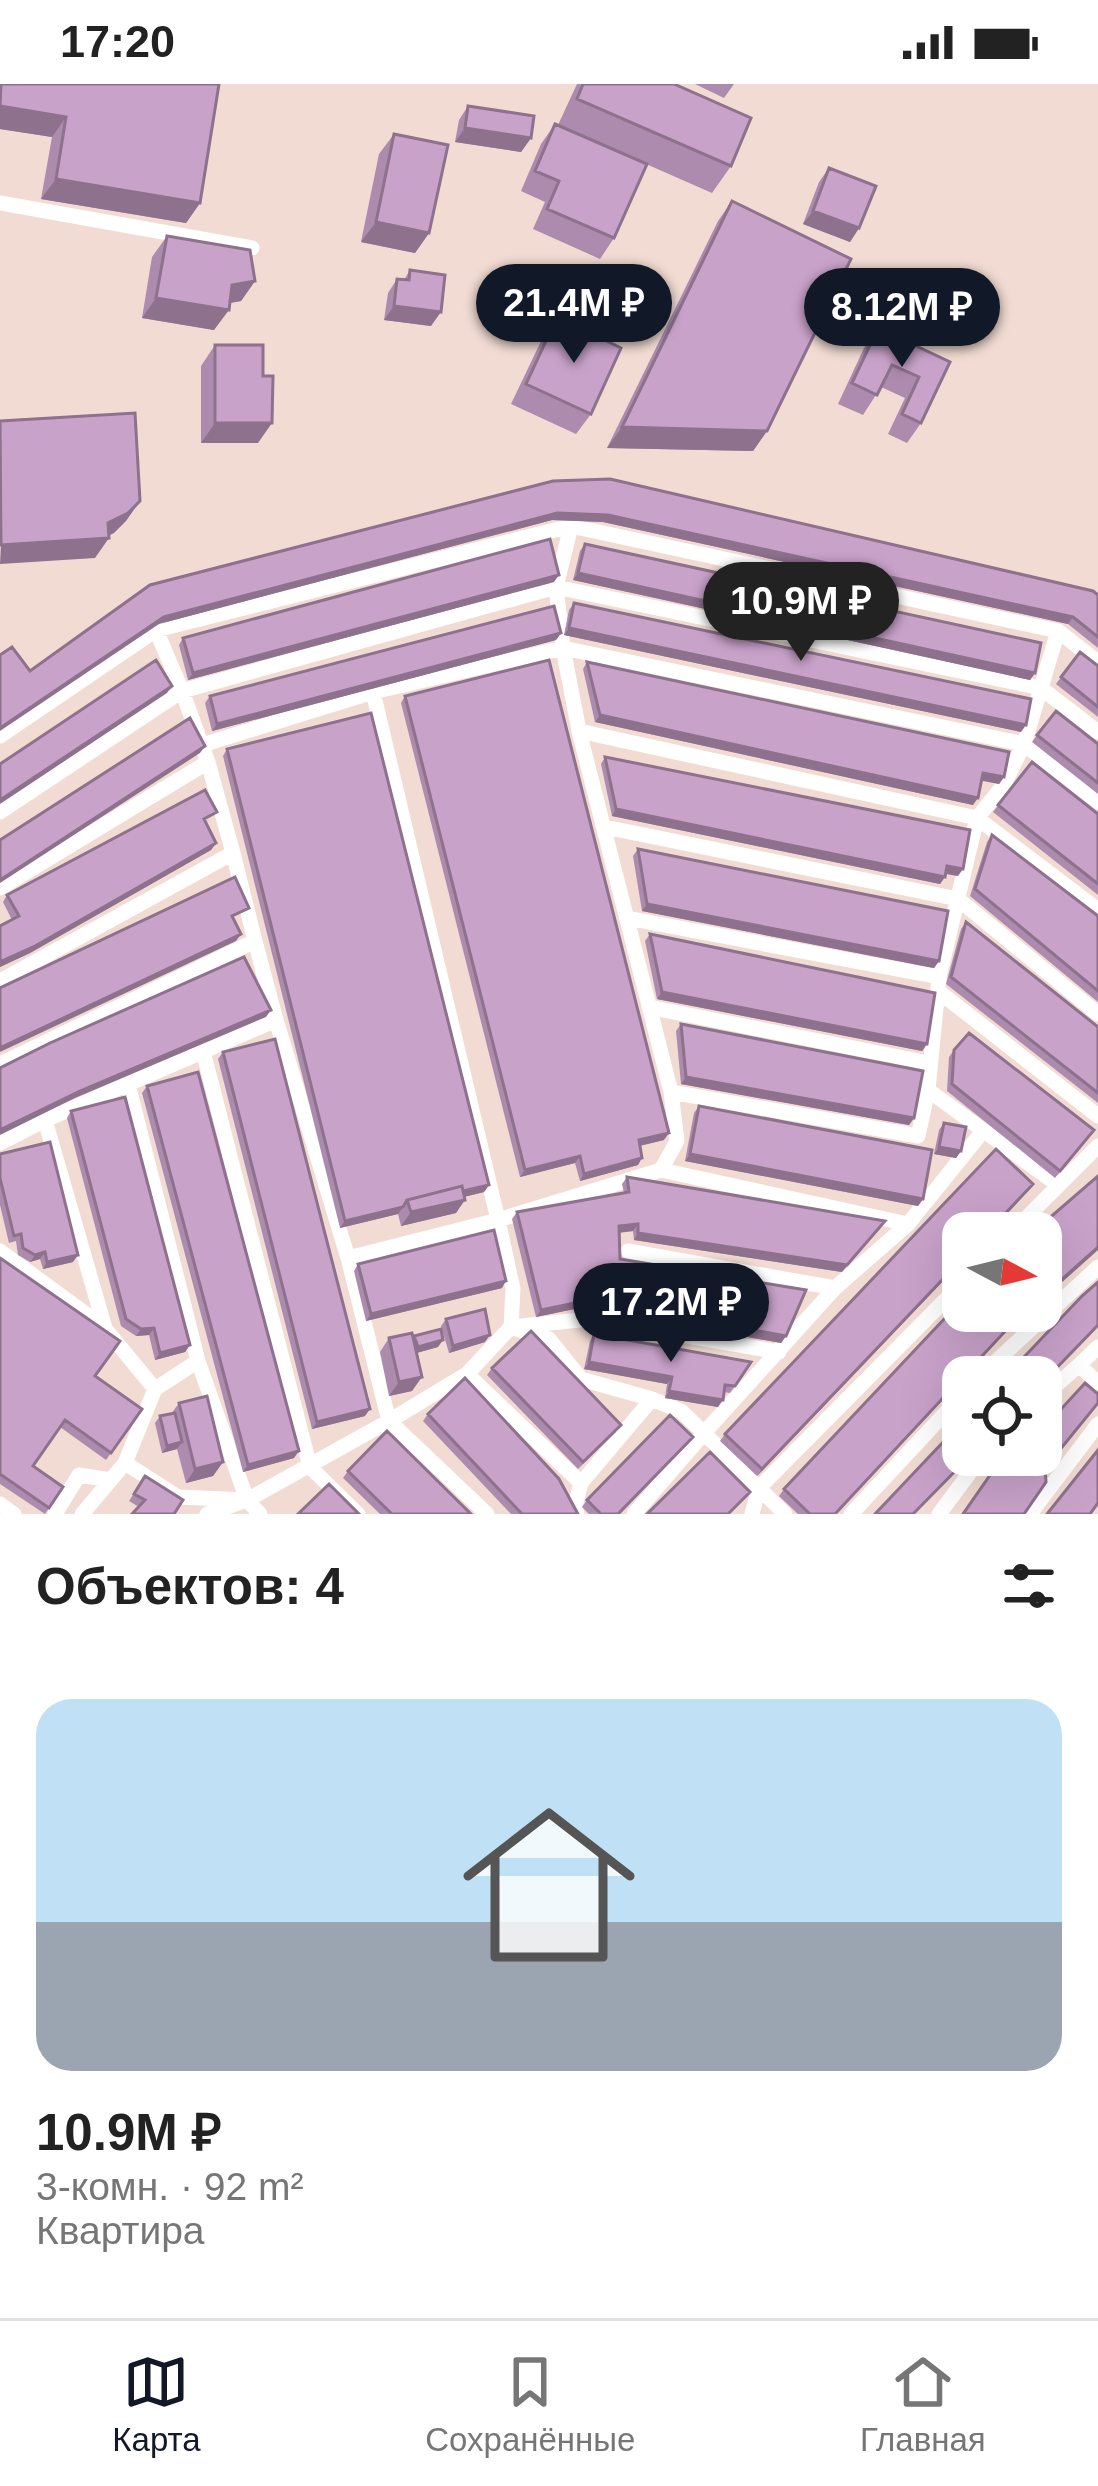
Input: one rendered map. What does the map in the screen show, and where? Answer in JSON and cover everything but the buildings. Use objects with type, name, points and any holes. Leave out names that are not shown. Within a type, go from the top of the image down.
[{"type":"lane","points":[[0,203],[252,248]]},
{"type":"lane","points":[[571,526],[556,587],[563,649],[579,731],[671,1092],[677,1141],[661,1170]]},
{"type":"lane","points":[[0,736],[157,630],[571,526],[1058,631],[1098,662]]},
{"type":"lane","points":[[0,812],[182,691],[556,587],[1041,688],[1098,732]]},
{"type":"lane","points":[[157,630],[205,754],[276,1020],[348,1258],[389,1421],[488,1514]]},
{"type":"lane","points":[[671,1092],[918,1136],[928,1090],[938,984],[977,818],[1003,786],[1024,743],[1058,631]]},
{"type":"lane","points":[[0,888],[205,754],[373,692],[563,649],[1024,743],[1098,802]]},
{"type":"lane","points":[[207,1514],[247,1500],[310,1467],[467,1374],[511,1327],[511,1276],[373,692]]},
{"type":"lane","points":[[579,731],[977,818],[1098,910]]},
{"type":"lane","points":[[605,827],[958,898],[1098,1014]]},
{"type":"lane","points":[[0,981],[232,853]]},
{"type":"lane","points":[[627,918],[938,984],[1098,1116]]},
{"type":"lane","points":[[0,1064],[255,941]]},
{"type":"lane","points":[[649,1007],[929,1063]]},
{"type":"lane","points":[[0,1143],[276,1020]]},
{"type":"lane","points":[[202,1052],[310,1467],[358,1514]]},
{"type":"lane","points":[[128,1084],[197,1361],[247,1500],[260,1514]]},
{"type":"lane","points":[[928,1090],[1058,1186]]},
{"type":"lane","points":[[45,1120],[105,1328]]},
{"type":"lane","points":[[634,1514],[835,1288],[908,1224],[983,1131]]},
{"type":"lane","points":[[1032,1212],[1098,1146]]},
{"type":"lane","points":[[348,1258],[498,1220],[661,1170],[908,1224]]},
{"type":"lane","points":[[0,1251],[105,1328],[155,1389]]},
{"type":"lane","points":[[628,1251],[835,1288]]},
{"type":"lane","points":[[999,1356],[1098,1267]]},
{"type":"lane","points":[[511,1276],[531,1270]]},
{"type":"lane","points":[[752,1514],[759,1488],[942,1303]]},
{"type":"lane","points":[[511,1327],[590,1319],[779,1352]]},
{"type":"lane","points":[[511,1327],[549,1339],[581,1379],[680,1411],[785,1514]]},
{"type":"lane","points":[[1062,1380],[1098,1347]]},
{"type":"lane","points":[[82,1514],[125,1463],[155,1389],[197,1361]]},
{"type":"lane","points":[[1078,1365],[1098,1383]]},
{"type":"lane","points":[[467,1374],[580,1483]]},
{"type":"lane","points":[[577,1514],[580,1483],[652,1399]]},
{"type":"lane","points":[[851,1514],[942,1416]]},
{"type":"lane","points":[[1030,1514],[1098,1424]]},
{"type":"lane","points":[[125,1463],[178,1497],[247,1500]]},
{"type":"lane","points":[[55,1514],[79,1475],[111,1480]]},
{"type":"lane","points":[[939,1514],[967,1476]]},
{"type":"lane","points":[[0,1504],[14,1514]]}]
